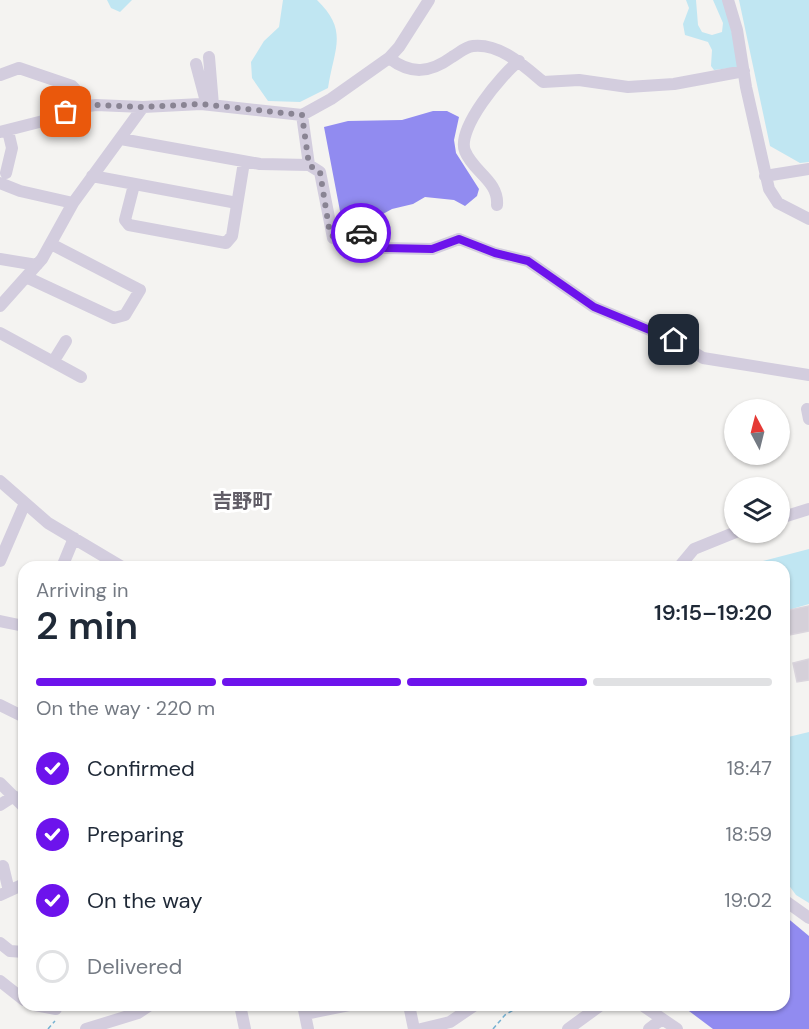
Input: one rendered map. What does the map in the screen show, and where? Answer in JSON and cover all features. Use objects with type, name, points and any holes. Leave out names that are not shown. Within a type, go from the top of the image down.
[{"type":"street","points":[[74,203],[20,191],[3,178],[12,148],[4,131],[85,106],[143,107],[210,104],[302,115],[331,99],[389,58],[399,47],[429,0]]},
{"type":"street","points":[[728,0],[737,30],[765,176],[778,203],[809,219]]},
{"type":"street","points":[[389,58],[408,70],[429,70],[440,66],[464,49],[478,46],[519,61],[543,82],[579,80],[619,88],[674,84],[744,72]]},
{"type":"street","points":[[209,57],[210,104]]},
{"type":"street","points":[[497,205],[497,191],[468,158],[463,143],[468,127],[501,76],[519,61]]},
{"type":"street","points":[[196,64],[210,104]]},
{"type":"street","points":[[0,75],[19,68],[72,86],[82,96],[85,106]]},
{"type":"street","points":[[1,303],[37,265],[92,176],[143,107]]},
{"type":"street","points":[[302,115],[309,165]]},
{"type":"street","points":[[121,139],[244,162],[309,165],[320,172],[333,238],[368,231],[385,248],[394,249],[405,246],[432,249],[459,239],[495,253],[528,261],[594,307],[674,340],[703,358],[809,375]]},
{"type":"street","points":[[134,185],[125,220],[129,225],[221,243],[231,241],[244,162]]},
{"type":"street","points":[[765,176],[809,169]]},
{"type":"street","points":[[92,176],[237,203]]},
{"type":"street","points":[[26,278],[114,318],[125,315],[140,290],[51,243]]},
{"type":"street","points":[[0,259],[37,265]]},
{"type":"street","points":[[0,333],[81,377]]},
{"type":"street","points":[[53,362],[66,341]]},
{"type":"street","points":[[0,480],[48,523],[112,561]]},
{"type":"street","points":[[0,561],[25,503]]},
{"type":"street","points":[[790,515],[809,509]]},
{"type":"street","points":[[684,561],[694,549],[724,537]]},
{"type":"street","points":[[64,561],[74,538]]},
{"type":"street","points":[[0,621],[18,625]]},
{"type":"street","points":[[0,705],[18,714]]},
{"type":"street","points":[[0,783],[18,800]]},
{"type":"street","points":[[0,805],[14,796]]},
{"type":"street","points":[[0,867],[3,866],[5,893]]},
{"type":"street","points":[[790,904],[809,918]]},
{"type":"street","points":[[0,943],[10,951],[18,952]]},
{"type":"street","points":[[0,981],[18,995]]},
{"type":"street","points":[[86,1029],[141,1011]]},
{"type":"street","points":[[241,1011],[245,1029]]},
{"type":"street","points":[[304,1011],[308,1029]]},
{"type":"street","points":[[410,1011],[414,1029]]},
{"type":"street","points":[[421,1029],[450,1022],[466,1011]]},
{"type":"street","points":[[568,1029],[593,1011]]},
{"type":"street","points":[[651,1011],[677,1029]]},
{"type":"street","points":[[649,1029],[662,1019]]},
{"type":"path","points":[[493,1029],[505,1015],[512,1011]]},
{"type":"shaded area","points":[[107,0],[132,0],[120,12],[111,8]]},
{"type":"shaded area","points":[[283,0],[317,0],[327,11],[336,31],[336,51],[328,88],[300,102],[268,101],[252,78],[251,62],[264,41],[279,27]]},
{"type":"shaded area","points":[[686,0],[696,0],[698,25],[702,32],[712,35],[722,32],[723,23],[713,0],[725,0],[739,67],[714,70],[711,66],[712,50],[708,42],[685,35],[683,24],[689,8]]},
{"type":"shaded area","points":[[739,0],[809,0],[809,162],[800,163],[770,146]]},
{"type":"shaded area","points":[[433,111],[447,111],[459,117],[454,140],[456,153],[479,189],[477,196],[465,206],[454,200],[425,197],[413,204],[392,209],[361,226],[344,232],[324,127],[348,121],[402,120]]},
{"type":"shaded area","points":[[809,549],[809,604],[790,610],[790,561],[763,561]]},
{"type":"shaded area","points":[[809,732],[809,903],[796,895],[790,887],[790,737]]},
{"type":"shaded area","points":[[790,920],[809,936],[809,1029],[713,1029],[689,1011],[790,1011]]},
{"type":"building","points":[[809,606],[809,631],[790,635],[790,610]]},
{"type":"building","points":[[809,659],[809,680],[797,682],[793,663]]},
{"type":"way so far","points":[[66,112],[96,105],[143,107],[201,104],[302,115],[309,165],[320,172],[330,234],[337,239],[361,233]]},
{"type":"district","name":"吉野町","points":[[242,501]]},
{"type":"route","points":[[361,233],[368,231],[385,248],[394,249],[405,246],[432,249],[459,239],[495,253],[528,261],[545,270],[594,307],[674,340]]}]
